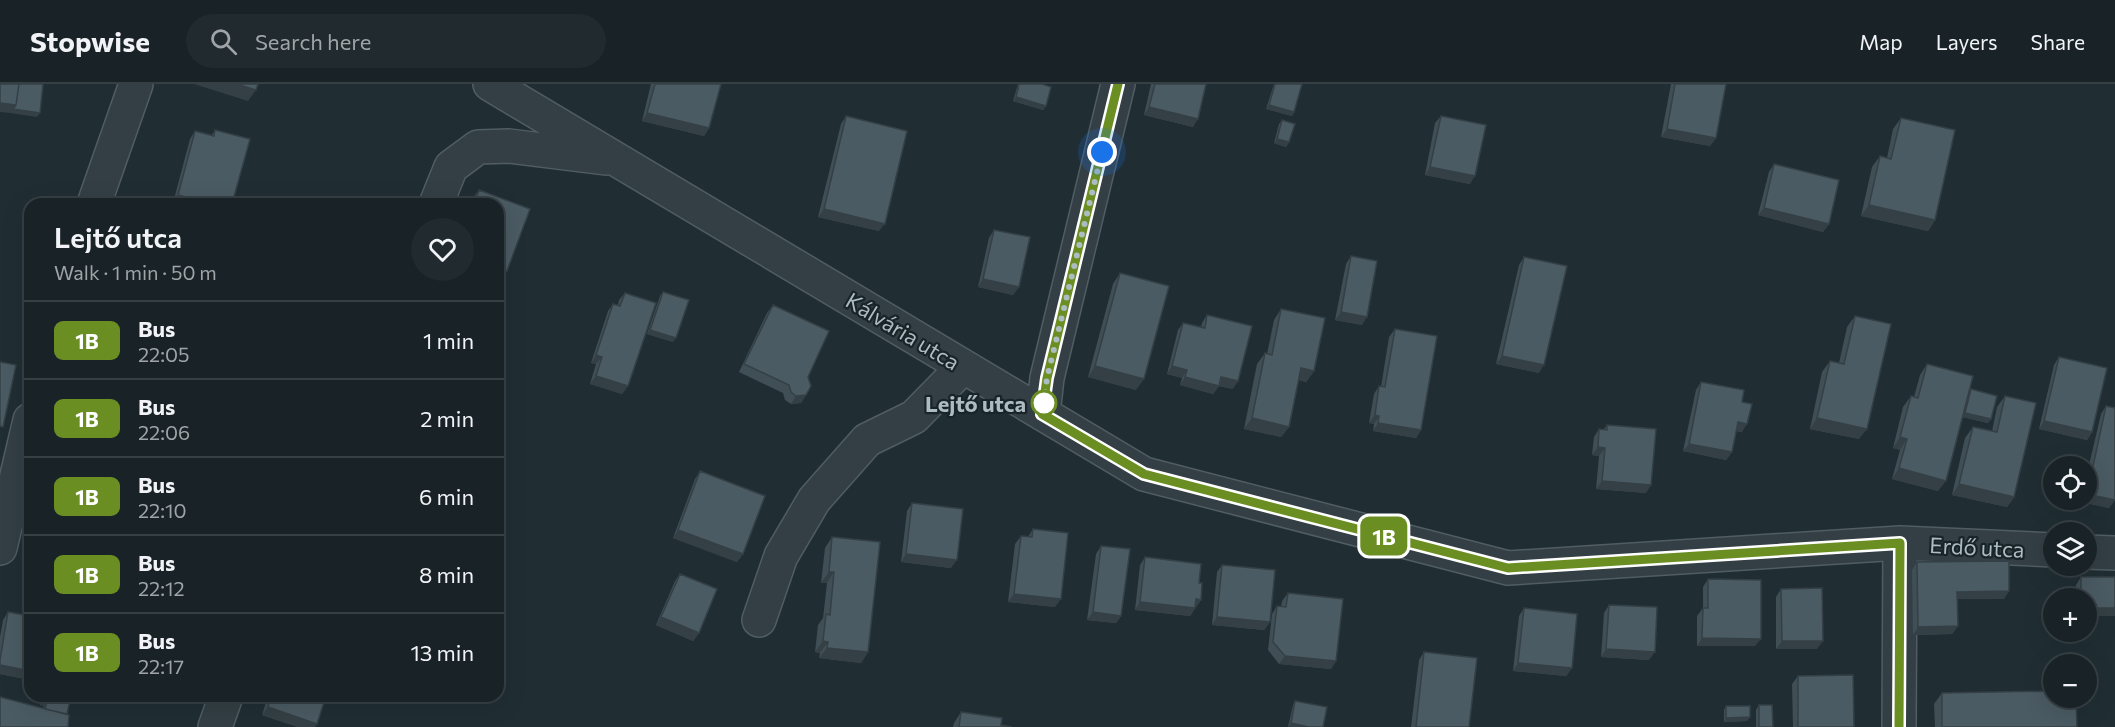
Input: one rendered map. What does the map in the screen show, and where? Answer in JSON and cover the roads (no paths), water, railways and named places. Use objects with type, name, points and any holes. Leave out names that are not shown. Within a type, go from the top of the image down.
[{"type":"street","points":[[96,198],[136,84]]},
{"type":"street","name":"Kálvária utca","points":[[490,84],[1144,474],[1508,568],[1900,543]]},
{"type":"street","points":[[1042,414],[1047,378],[1118,84]]},
{"type":"street","name":"Kálvária utca","points":[[438,198],[451,167],[478,147],[509,146],[619,160]]},
{"type":"street","points":[[759,620],[781,556],[814,500],[867,440],[914,417],[963,368]]},
{"type":"street","points":[[0,548],[24,446]]},
{"type":"street","points":[[1899,727],[1900,543]]},
{"type":"street","name":"Erdő utca","points":[[1900,543],[2043,550]]},
{"type":"street","points":[[2097,552],[2115,553]]},
{"type":"street","points":[[216,727],[224,702]]},
{"type":"place","name":"Lejtő utca","points":[[1044,403]]}]
